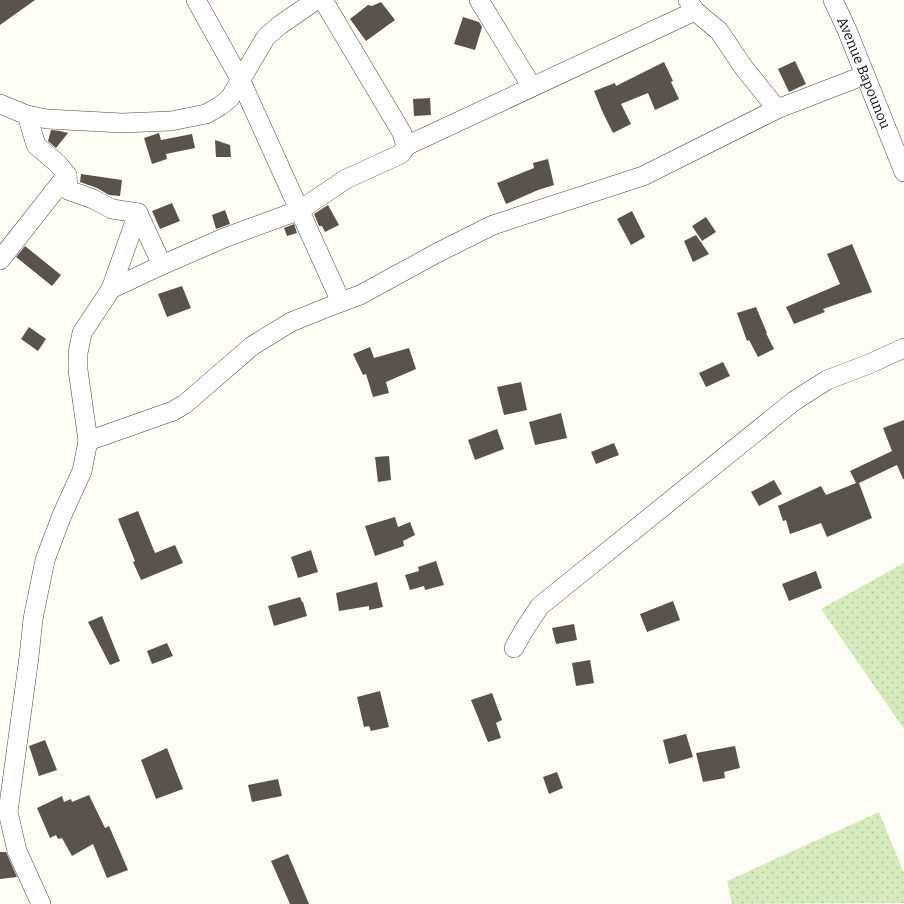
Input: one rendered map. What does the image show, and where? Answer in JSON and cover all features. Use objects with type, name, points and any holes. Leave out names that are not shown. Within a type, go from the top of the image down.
[{"type":"street","points":[[196,0],[240,79],[341,302]]},
{"type":"street","points":[[0,104],[27,115],[47,119],[122,123],[171,121],[206,114],[230,98],[266,37],[280,24],[316,0]]},
{"type":"street","points":[[323,0],[402,133],[406,146]]},
{"type":"street","points":[[479,0],[532,87]]},
{"type":"street","name":"Avenue Bapounou","points":[[833,0],[865,75],[896,136],[904,172]]},
{"type":"street","points":[[111,289],[224,238],[300,210],[346,179],[401,154],[406,146],[532,87],[692,6],[719,31],[744,68],[777,109]]},
{"type":"street","points":[[88,441],[173,411],[184,404],[252,346],[291,322],[360,295],[493,225],[642,176],[777,109],[865,75]]},
{"type":"street","points":[[27,115],[36,145],[58,164],[67,175],[68,190],[94,199],[112,209],[138,213]]},
{"type":"street","points":[[0,260],[67,175]]},
{"type":"street","points":[[138,213],[162,265]]},
{"type":"street","points":[[41,904],[16,851],[8,812],[33,619],[45,560],[62,515],[82,471],[88,441],[78,370],[78,353],[82,333],[111,289],[138,213]]},
{"type":"street","points":[[514,648],[540,606],[794,401],[827,380],[870,364],[904,348]]},
{"type":"green space","points":[[904,563],[904,729],[821,609]]},
{"type":"green space","points":[[879,812],[904,873],[904,903],[732,904],[727,881]]},
{"type":"building","points":[[0,0],[35,0],[0,25]]},
{"type":"building","points":[[381,2],[395,20],[366,41],[350,19],[368,5],[372,6]]},
{"type":"building","points":[[463,17],[479,22],[482,27],[475,50],[454,44]]},
{"type":"building","points":[[795,61],[806,84],[789,92],[778,69]]},
{"type":"building","points":[[664,62],[679,99],[655,110],[648,93],[621,104],[631,124],[613,133],[594,91],[615,83],[616,86]]},
{"type":"building","points":[[430,98],[431,115],[414,116],[413,99]]},
{"type":"building","points":[[51,130],[68,133],[56,148],[48,141]]},
{"type":"building","points":[[159,133],[161,140],[192,134],[195,148],[166,154],[167,159],[152,164],[144,138]]},
{"type":"building","points":[[215,140],[230,145],[231,157],[216,157]]},
{"type":"building","points":[[548,159],[554,185],[506,204],[497,183],[534,168],[533,163]]},
{"type":"building","points":[[81,174],[122,180],[120,196],[109,195],[80,182]]},
{"type":"building","points":[[172,203],[180,221],[160,229],[152,211]]},
{"type":"building","points":[[328,205],[339,225],[325,232],[322,226],[319,226],[314,214]]},
{"type":"building","points":[[225,210],[230,224],[216,229],[212,215]]},
{"type":"building","points":[[632,211],[645,237],[631,245],[617,219]]},
{"type":"building","points":[[706,217],[716,232],[702,241],[692,226]]},
{"type":"building","points":[[294,224],[297,233],[287,236],[284,228]]},
{"type":"building","points":[[696,235],[709,254],[693,262],[684,241]]},
{"type":"building","points":[[852,244],[872,292],[823,309],[825,312],[794,324],[786,307],[840,284],[827,254]]},
{"type":"building","points":[[25,246],[61,275],[52,286],[16,257]]},
{"type":"building","points":[[182,286],[191,308],[167,317],[158,294]]},
{"type":"building","points":[[756,307],[774,349],[758,357],[749,340],[747,341],[737,313]]},
{"type":"building","points":[[29,327],[46,339],[38,351],[21,339]]},
{"type":"building","points":[[370,347],[374,358],[409,348],[416,369],[386,382],[389,393],[373,397],[366,374],[363,375],[353,354]]},
{"type":"building","points":[[723,362],[730,376],[706,387],[699,373]]},
{"type":"building","points":[[521,382],[527,410],[504,415],[497,387]]},
{"type":"building","points":[[561,413],[567,438],[535,445],[529,422]]},
{"type":"building","points":[[904,420],[904,479],[897,465],[859,483],[872,518],[827,537],[821,523],[790,534],[786,520],[783,521],[778,506],[821,486],[826,495],[856,483],[850,471],[892,451],[883,428]]},
{"type":"building","points":[[497,429],[504,449],[475,460],[468,440]]},
{"type":"building","points":[[614,443],[619,455],[596,464],[591,452]]},
{"type":"building","points":[[389,456],[391,480],[378,482],[375,457]]},
{"type":"building","points":[[774,480],[782,494],[759,506],[751,492]]},
{"type":"building","points":[[138,511],[155,553],[175,545],[183,563],[141,580],[118,519]]},
{"type":"building","points":[[395,517],[398,527],[410,522],[415,535],[403,541],[404,546],[375,556],[365,526]]},
{"type":"building","points":[[311,550],[318,572],[298,578],[291,557]]},
{"type":"building","points":[[436,561],[444,585],[425,590],[424,586],[410,590],[405,575],[419,571],[418,567]]},
{"type":"building","points":[[816,571],[822,588],[789,601],[782,584]]},
{"type":"building","points":[[377,582],[383,607],[369,610],[369,606],[339,611],[336,593]]},
{"type":"building","points":[[300,597],[307,616],[274,626],[268,606]]},
{"type":"building","points":[[673,601],[680,620],[647,632],[640,614]]},
{"type":"building","points":[[102,616],[120,661],[110,665],[88,622]]},
{"type":"building","points":[[574,624],[577,640],[556,644],[552,628]]},
{"type":"building","points":[[167,643],[173,656],[152,664],[147,651]]},
{"type":"building","points":[[590,660],[594,683],[576,686],[572,663]]},
{"type":"building","points":[[380,691],[389,727],[371,731],[369,726],[364,727],[357,697]]},
{"type":"building","points":[[492,693],[502,720],[496,723],[501,738],[488,742],[471,700]]},
{"type":"building","points":[[686,734],[693,757],[669,764],[663,740]]},
{"type":"building","points":[[45,740],[57,770],[39,776],[29,746]]},
{"type":"building","points":[[735,746],[740,768],[724,772],[725,778],[703,782],[696,753]]},
{"type":"building","points":[[167,748],[183,789],[156,799],[141,760]]},
{"type":"building","points":[[557,772],[563,788],[549,794],[543,777]]},
{"type":"building","points":[[278,779],[282,796],[252,802],[248,785]]},
{"type":"building","points":[[89,795],[105,828],[109,826],[128,870],[107,878],[93,844],[72,856],[62,838],[58,839],[56,835],[50,838],[37,808],[62,796],[64,802],[71,799],[72,802]]},
{"type":"building","points":[[0,852],[6,852],[17,877],[0,879]]},
{"type":"building","points":[[288,854],[309,904],[290,904],[271,861]]}]
